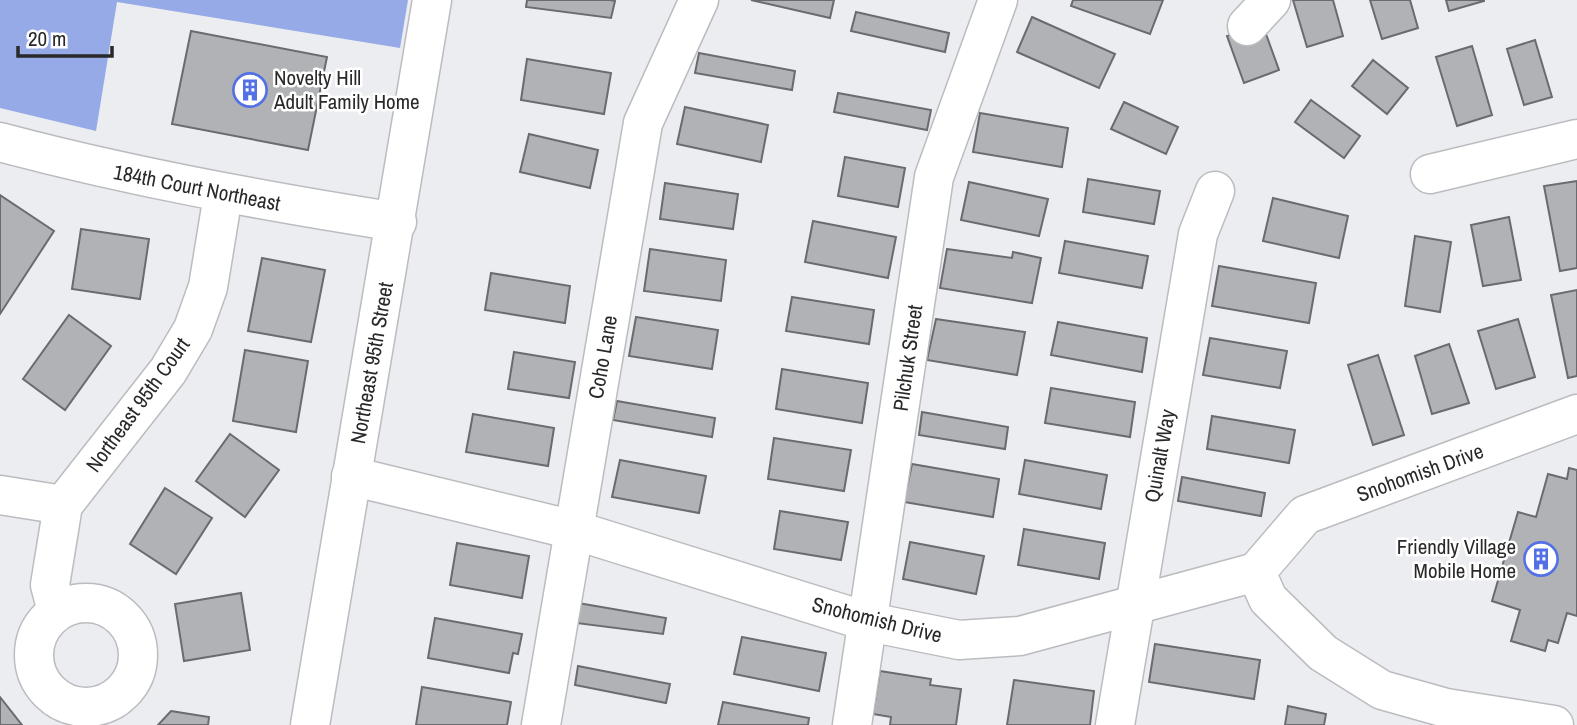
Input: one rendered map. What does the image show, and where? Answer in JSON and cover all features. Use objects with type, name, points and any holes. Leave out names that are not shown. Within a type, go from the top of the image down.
[{"type":"street","name":"Northeast 95th Street","points":[[310,725],[397,222],[432,0]]},
{"type":"street","name":"Coho Lane","points":[[541,725],[643,123],[699,0]]},
{"type":"street","name":"Pilchuk Street","points":[[852,725],[934,177],[998,0]]},
{"type":"street","points":[[1430,174],[1577,139]]},
{"type":"street","name":"184th Court Northeast","points":[[0,142],[98,168],[223,195],[397,222]]},
{"type":"street","name":"Quinalt Way","points":[[1115,725],[1198,234],[1215,191]]},
{"type":"street","name":"Northeast 95th Court","points":[[57,611],[50,584],[64,505],[168,371],[193,329],[208,287],[223,195]]},
{"type":"street","name":"Snohomish Drive","points":[[351,476],[574,530],[869,622],[960,640],[1008,637],[1256,572],[1305,515],[1577,415]]},
{"type":"street","points":[[0,495],[64,505]]},
{"type":"street","points":[[1256,572],[1268,598],[1323,653],[1382,690],[1446,708],[1554,725]]},
{"type":"shaded area","points":[[0,0],[408,0],[400,48],[117,2],[96,131],[0,108]]},
{"type":"building","points":[[527,0],[615,1],[611,18],[526,7]]},
{"type":"building","points":[[751,0],[834,0],[830,18]]},
{"type":"building","points":[[1073,0],[1163,0],[1150,34],[1071,6]]},
{"type":"building","points":[[1293,0],[1333,0],[1343,36],[1307,47]]},
{"type":"building","points":[[1370,0],[1410,0],[1418,28],[1382,39]]},
{"type":"building","points":[[1446,0],[1484,0],[1484,1],[1449,11]]},
{"type":"building","points":[[856,12],[949,33],[945,52],[851,31]]},
{"type":"building","points":[[1032,17],[1115,54],[1099,88],[1017,52]]},
{"type":"building","points":[[1262,23],[1279,70],[1244,83],[1227,36]]},
{"type":"building","name":"Novelty Hill Adult Family Home","points":[[191,31],[327,57],[308,150],[172,124]]},
{"type":"building","points":[[1535,40],[1552,97],[1524,105],[1507,49]]},
{"type":"building","points":[[1472,46],[1492,115],[1457,126],[1436,57]]},
{"type":"building","points":[[699,53],[795,71],[792,90],[695,73]]},
{"type":"building","points":[[527,59],[611,73],[604,114],[521,100]]},
{"type":"building","points":[[1373,60],[1408,88],[1387,114],[1352,86]]},
{"type":"building","points":[[838,93],[931,110],[927,130],[834,112]]},
{"type":"building","points":[[1311,100],[1360,136],[1344,158],[1295,122]]},
{"type":"building","points":[[1124,102],[1178,127],[1166,154],[1111,129]]},
{"type":"building","points":[[685,107],[768,125],[761,162],[677,144]]},
{"type":"building","points":[[980,113],[1068,128],[1062,167],[973,152]]},
{"type":"building","points":[[529,134],[598,150],[590,188],[520,172]]},
{"type":"building","points":[[845,157],[905,168],[898,207],[838,196]]},
{"type":"building","points":[[1088,179],[1160,191],[1154,224],[1083,212]]},
{"type":"building","points":[[1577,181],[1577,268],[1560,271],[1544,186]]},
{"type":"building","points":[[969,182],[1048,199],[1039,236],[961,220]]},
{"type":"building","points":[[665,183],[738,194],[733,229],[660,219]]},
{"type":"building","points":[[0,195],[54,231],[0,314]]},
{"type":"building","points":[[1273,198],[1348,216],[1339,258],[1263,241]]},
{"type":"building","points":[[1509,217],[1521,280],[1483,286],[1471,225]]},
{"type":"building","points":[[813,221],[896,237],[888,278],[805,262]]},
{"type":"building","points":[[81,229],[149,239],[140,299],[72,289]]},
{"type":"building","points":[[1415,236],[1451,242],[1440,312],[1405,306]]},
{"type":"building","points":[[1065,241],[1148,256],[1142,288],[1059,273]]},
{"type":"building","points":[[650,249],[726,260],[721,301],[644,291]]},
{"type":"building","points":[[947,249],[1012,258],[1013,252],[1041,258],[1032,303],[940,288]]},
{"type":"building","points":[[262,258],[325,270],[311,342],[248,331]]},
{"type":"building","points":[[1219,266],[1316,283],[1309,323],[1212,306]]},
{"type":"building","points":[[491,273],[570,286],[565,323],[485,310]]},
{"type":"building","points":[[1577,290],[1577,376],[1568,378],[1551,295]]},
{"type":"building","points":[[792,297],[874,310],[869,344],[786,331]]},
{"type":"building","points":[[69,315],[111,346],[65,410],[23,379]]},
{"type":"building","points":[[636,317],[718,330],[712,369],[629,356]]},
{"type":"building","points":[[936,319],[1025,332],[1017,375],[927,360]]},
{"type":"building","points":[[1518,319],[1535,377],[1496,389],[1478,331]]},
{"type":"building","points":[[1058,322],[1147,338],[1142,372],[1051,355]]},
{"type":"building","points":[[1210,338],[1287,351],[1280,388],[1203,375]]},
{"type":"building","points":[[1449,344],[1469,403],[1432,414],[1415,356]]},
{"type":"building","points":[[245,350],[308,361],[296,432],[233,421]]},
{"type":"building","points":[[514,352],[575,362],[569,398],[508,389]]},
{"type":"building","points":[[1378,355],[1404,435],[1373,445],[1348,365]]},
{"type":"building","points":[[782,369],[868,383],[862,423],[776,409]]},
{"type":"building","points":[[1051,388],[1135,402],[1130,437],[1045,423]]},
{"type":"building","points":[[617,401],[715,418],[712,437],[613,420]]},
{"type":"building","points":[[922,412],[1008,427],[1005,449],[919,435]]},
{"type":"building","points":[[473,414],[554,428],[548,466],[466,452]]},
{"type":"building","points":[[1212,416],[1295,430],[1289,463],[1207,449]]},
{"type":"building","points":[[230,434],[279,470],[245,517],[196,481]]},
{"type":"building","points":[[774,438],[851,450],[844,491],[768,479]]},
{"type":"building","points":[[620,460],[706,476],[699,513],[612,497]]},
{"type":"building","points":[[1025,460],[1107,475],[1101,509],[1019,494]]},
{"type":"building","points":[[912,464],[999,479],[993,517],[904,502]]},
{"type":"building","name":"Friendly Village Mobile Home","points":[[1569,468],[1577,470],[1577,616],[1567,613],[1558,643],[1548,640],[1545,651],[1511,641],[1520,610],[1492,601],[1518,512],[1536,517],[1548,474],[1567,479]]},
{"type":"building","points":[[1182,477],[1265,493],[1261,516],[1178,501]]},
{"type":"building","points":[[165,488],[212,518],[176,574],[130,544]]},
{"type":"building","points":[[780,511],[848,522],[841,560],[774,549]]},
{"type":"building","points":[[1024,529],[1105,543],[1099,579],[1018,565]]},
{"type":"building","points":[[910,542],[984,556],[976,594],[903,579]]},
{"type":"building","points":[[457,543],[529,556],[522,598],[450,585]]},
{"type":"building","points":[[241,593],[250,650],[184,661],[175,604]]},
{"type":"building","points":[[578,603],[666,618],[663,634],[576,623]]},
{"type":"building","points":[[435,618],[522,634],[518,654],[513,653],[509,673],[428,658]]},
{"type":"building","points":[[742,637],[826,653],[819,691],[734,674]]},
{"type":"building","points":[[1155,644],[1260,660],[1254,699],[1149,682]]},
{"type":"building","points":[[578,666],[670,684],[666,703],[575,685]]},
{"type":"building","points":[[880,671],[931,679],[930,685],[961,689],[956,725],[890,725],[891,717],[873,714]]},
{"type":"building","points":[[1014,680],[1094,691],[1090,725],[1007,725]]},
{"type":"building","points":[[422,687],[511,702],[507,725],[416,725]]},
{"type":"building","points":[[0,697],[22,725],[0,725]]},
{"type":"building","points":[[723,702],[809,718],[808,725],[718,725]]},
{"type":"building","points":[[1288,706],[1326,714],[1324,725],[1285,725]]},
{"type":"building","points":[[171,711],[209,717],[208,725],[158,725]]},
{"type":"place","name":"Novelty Hill Adult Family Home","points":[[250,90]]},
{"type":"place","name":"Friendly Village Mobile Home","points":[[1541,559]]}]
